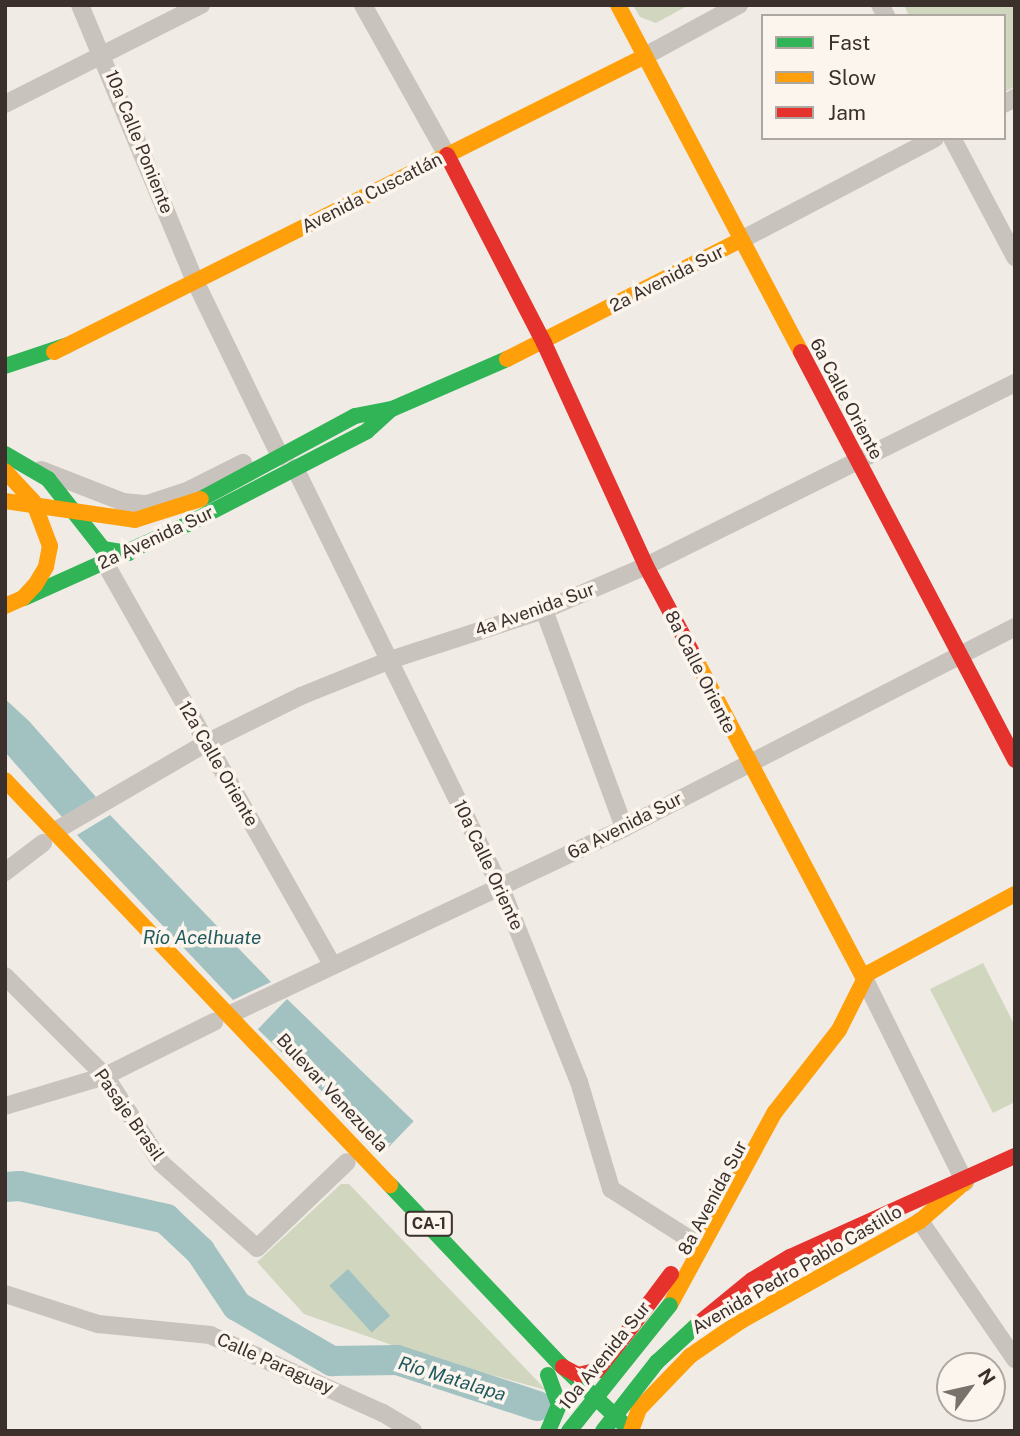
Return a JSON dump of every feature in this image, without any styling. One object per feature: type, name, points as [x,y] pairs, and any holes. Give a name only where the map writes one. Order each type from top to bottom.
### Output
[{"type":"main road","name":"6a Calle Oriente","points":[[618,5],[1015,760]]},
{"type":"main road","name":"Avenida Cuscatlán","points":[[5,381],[68,345],[645,56]]},
{"type":"main road","name":"8a Calle Oriente","points":[[447,155],[544,343],[646,566],[746,763],[864,978]]},
{"type":"main road","name":"2a Avenida Sur","points":[[5,500],[84,516],[135,520],[201,499],[278,452],[355,416],[393,409],[544,343],[741,240]]},
{"type":"main road","points":[[5,366],[68,345]]},
{"type":"main road","name":"2a Avenida Sur","points":[[5,606],[129,553],[367,431],[393,409]]},
{"type":"main road","points":[[5,454],[35,468],[54,485],[97,543],[109,551],[129,553]]},
{"type":"main road","points":[[5,471],[33,501],[50,540],[46,567],[23,598]]},
{"type":"main road","name":"Bulevar Venezuela","points":[[5,780],[229,1015],[554,1370],[604,1431]]},
{"type":"main road","name":"Bulevar Venezuela","points":[[5,803],[55,833]]},
{"type":"main road","points":[[856,995],[864,978],[881,963],[1015,894]]},
{"type":"main road","name":"8a Avenida Sur","points":[[554,1370],[591,1374],[626,1338],[691,1240],[765,1106],[856,995]]},
{"type":"main road","name":"10a Avenida Sur","points":[[569,1431],[670,1305],[775,1112],[839,1030],[856,995]]},
{"type":"main road","name":"Bulevar Venezuela","points":[[229,1015],[347,1161],[554,1370],[631,1431]]},
{"type":"main road","name":"Avenida Pedro Pablo Castillo","points":[[604,1431],[657,1362],[752,1280],[790,1257],[965,1182],[1015,1156]]},
{"type":"main road","name":"Avenida Pedro Pablo Castillo","points":[[631,1431],[639,1409],[672,1371],[741,1321],[920,1221],[956,1195],[965,1182]]},
{"type":"main road","points":[[626,1338],[620,1360],[633,1374],[654,1380],[672,1371]]},
{"type":"main road","name":"10a Avenida Sur","points":[[548,1431],[559,1405],[554,1370]]},
{"type":"street","name":"10a Calle Poniente","points":[[80,5],[195,281]]},
{"type":"street","points":[[5,104],[201,5]]},
{"type":"street","points":[[363,5],[447,155]]},
{"type":"street","name":"Avenida Cuscatlán","points":[[645,56],[739,5]]},
{"type":"street","name":"2a Avenida Sur","points":[[741,240],[931,140]]},
{"type":"street","points":[[953,140],[1015,257]]},
{"type":"street","points":[[195,281],[278,452]]},
{"type":"street","name":"4a Avenida Sur","points":[[5,872],[55,833],[206,743],[390,660],[544,610],[646,566],[1015,383]]},
{"type":"street","name":"2a Avenida Sur","points":[[35,468],[123,502],[147,504],[185,492],[278,452]]},
{"type":"street","name":"10a Calle Oriente","points":[[295,468],[501,888],[579,1082],[611,1189],[691,1240]]},
{"type":"street","name":"12a Calle Oriente","points":[[105,563],[332,965]]},
{"type":"street","points":[[544,610],[624,828]]},
{"type":"street","name":"6a Avenida Sur","points":[[5,1106],[105,1076],[332,965],[624,828],[1015,627]]},
{"type":"street","name":"Pasaje Brasil","points":[[5,976],[105,1076],[161,1163],[257,1248],[347,1161]]},
{"type":"street","name":"8a Calle Oriente","points":[[864,978],[965,1182]]},
{"type":"street","points":[[920,1221],[1015,1359]]},
{"type":"street","name":"Calle Paraguay","points":[[6,1295],[98,1324],[211,1335],[383,1413],[413,1431]]},
{"type":"green space","points":[[633,5],[689,5],[656,23],[640,17]]},
{"type":"green space","points":[[904,5],[1015,5],[1015,87],[1006,91],[1006,14],[908,14]]},
{"type":"green space","points":[[983,963],[1015,1026],[1015,1102],[993,1113],[930,989]]},
{"type":"green space","points":[[341,1184],[349,1184],[546,1390],[426,1357],[304,1314],[257,1262]]},
{"type":"water","points":[[5,699],[29,721],[96,797],[62,817],[5,752]]},
{"type":"water","name":"Río Acelhuate","points":[[110,815],[271,982],[233,1000],[77,835]]},
{"type":"water","points":[[287,999],[414,1121],[384,1151],[258,1029]]},
{"type":"water","points":[[348,1269],[390,1316],[372,1333],[329,1286]]},
{"type":"waterway","name":"Río Matalapa","points":[[5,1187],[20,1186],[166,1219],[200,1251],[237,1306],[332,1361],[397,1360],[538,1406]]},
{"type":"traffic: fast","points":[[5,366],[68,345]]},
{"type":"traffic: fast","points":[[201,499],[355,416],[392,409],[507,359]]},
{"type":"traffic: fast","points":[[24,598],[182,527],[367,431],[389,411]]},
{"type":"traffic: fast","points":[[5,454],[48,479],[103,549],[129,553]]},
{"type":"traffic: fast","points":[[390,1185],[560,1364],[631,1431]]},
{"type":"traffic: fast","points":[[569,1431],[670,1305]]},
{"type":"traffic: fast","points":[[603,1431],[657,1362],[697,1325]]},
{"type":"traffic: fast","points":[[548,1375],[559,1405],[548,1431]]},
{"type":"traffic: slow","points":[[618,5],[801,352]]},
{"type":"traffic: slow","points":[[54,352],[645,56]]},
{"type":"traffic: slow","points":[[507,359],[741,240]]},
{"type":"traffic: slow","points":[[5,471],[33,501],[50,546],[46,567],[35,585],[23,598],[5,606]]},
{"type":"traffic: slow","points":[[5,501],[135,520],[201,499]]},
{"type":"traffic: slow","points":[[696,660],[864,978]]},
{"type":"traffic: slow","points":[[5,780],[390,1185]]},
{"type":"traffic: slow","points":[[670,1305],[775,1112],[839,1030],[867,974],[1015,894]]},
{"type":"traffic: slow","points":[[631,1431],[639,1409],[690,1356],[741,1321],[920,1221],[965,1182]]},
{"type":"traffic: jam","points":[[447,155],[544,343],[646,566],[696,660]]},
{"type":"traffic: jam","points":[[801,352],[1015,760]]},
{"type":"traffic: jam","points":[[697,1325],[752,1280],[790,1257],[1015,1156]]},
{"type":"traffic: jam","points":[[563,1367],[578,1375],[599,1370],[671,1274]]}]
